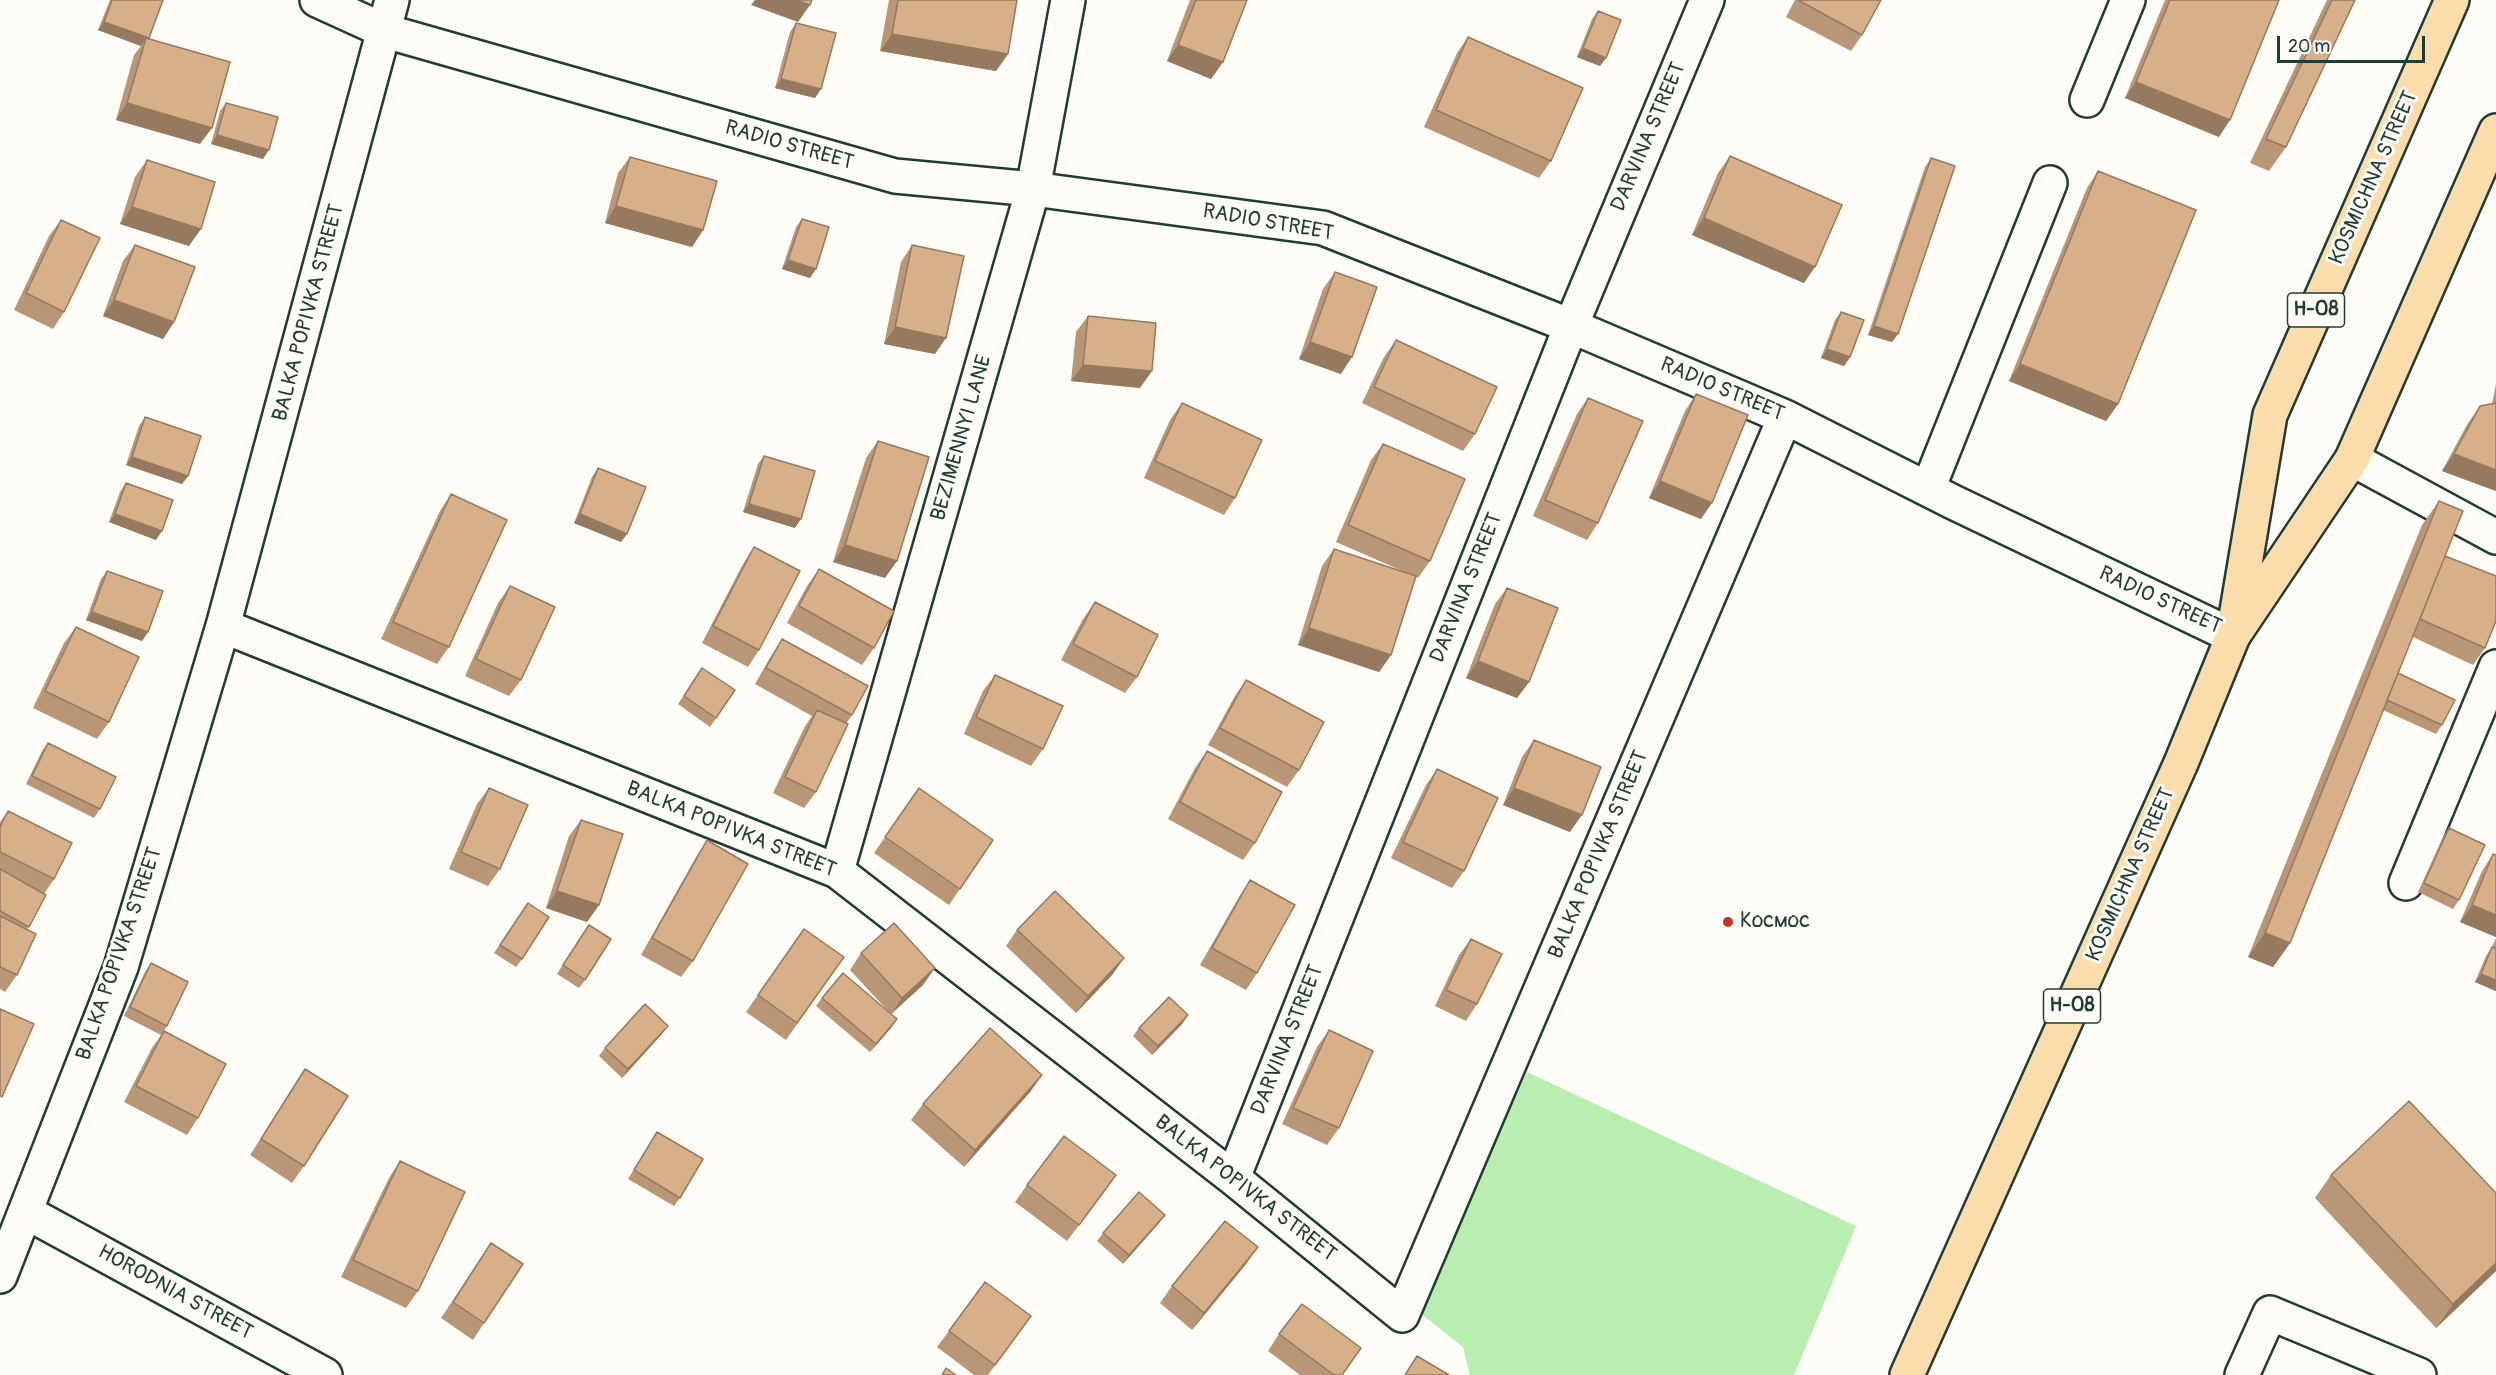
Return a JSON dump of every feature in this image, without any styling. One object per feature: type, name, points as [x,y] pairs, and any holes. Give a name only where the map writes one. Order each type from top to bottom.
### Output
[{"type":"main road","name":"KOSMICHNA STREET","points":[[2233,636],[2270,415],[2452,0]]},
{"type":"main road","name":"KOSMICHNA STREET","points":[[1906,1375],[2177,774],[2233,636],[2352,459],[2496,131]]},
{"type":"street","name":"RADIO STREET","points":[[317,0],[388,15],[895,176],[1033,189],[1323,228],[1571,326],[1785,417],[1928,489],[2233,636]]},
{"type":"street","name":"BEZIMENNYI LANE","points":[[837,871],[1033,189],[1068,0]]},
{"type":"street","name":"DARVINA STREET","points":[[1233,1178],[1571,326],[1707,0]]},
{"type":"street","points":[[2087,100],[2128,0]]},
{"type":"street","name":"BALKA POPIVKA STREET","points":[[0,1276],[121,967],[223,626],[388,15]]},
{"type":"street","points":[[1928,489],[2050,183]]},
{"type":"street","name":"BALKA POPIVKA STREET","points":[[223,626],[837,871],[1233,1178],[1402,1314],[1785,417]]},
{"type":"street","points":[[2352,459],[2496,537]]},
{"type":"street","points":[[2406,883],[2496,668]]},
{"type":"street","name":"HORODNIA STREET","points":[[26,1212],[325,1375]]},
{"type":"street","points":[[2242,1375],[2270,1313],[2419,1375]]},
{"type":"green space","points":[[1527,1072],[1856,1226],[1794,1375],[1470,1375],[1463,1347],[1419,1312]]},
{"type":"building","points":[[112,0],[163,0],[149,38],[104,22]]},
{"type":"building","points":[[796,0],[812,0],[810,5]]},
{"type":"building","points":[[898,0],[1017,0],[1008,54],[892,34]]},
{"type":"building","points":[[1196,0],[1247,0],[1223,62],[1178,45]]},
{"type":"building","points":[[1798,0],[1881,0],[1862,35]]},
{"type":"building","points":[[2170,0],[2279,0],[2230,120],[2136,82]]},
{"type":"building","points":[[2332,0],[2355,0],[2286,147],[2266,139]]},
{"type":"building","points":[[1598,11],[1621,20],[1606,58],[1583,48]]},
{"type":"building","points":[[796,23],[836,33],[821,89],[781,79]]},
{"type":"building","points":[[1468,37],[1583,88],[1551,161],[1436,110]]},
{"type":"building","points":[[146,38],[230,62],[212,128],[127,103]]},
{"type":"building","points":[[226,103],[278,117],[269,150],[217,135]]},
{"type":"building","points":[[1730,156],[1842,205],[1815,267],[1704,218]]},
{"type":"building","points":[[630,157],[717,181],[703,230],[616,206]]},
{"type":"building","points":[[1931,158],[1955,166],[1898,334],[1874,326]]},
{"type":"building","points":[[147,160],[215,182],[201,229],[132,207]]},
{"type":"building","points":[[2098,171],[2196,210],[2118,404],[2020,364]]},
{"type":"building","points":[[802,219],[829,227],[816,269],[788,260]]},
{"type":"building","points":[[61,220],[100,238],[64,312],[26,293]]},
{"type":"building","points":[[135,245],[195,267],[174,322],[114,300]]},
{"type":"building","points":[[912,245],[964,256],[946,338],[895,327]]},
{"type":"building","points":[[1335,272],[1377,287],[1352,357],[1310,342]]},
{"type":"building","points":[[1841,312],[1864,320],[1850,357],[1827,349]]},
{"type":"building","points":[[1088,316],[1156,323],[1152,371],[1083,365]]},
{"type":"building","points":[[1396,340],[1497,387],[1475,434],[1374,387]]},
{"type":"building","points":[[1696,394],[1748,415],[1712,503],[1660,481]]},
{"type":"building","points":[[1588,398],[1643,421],[1598,523],[1545,500]]},
{"type":"building","points":[[1182,403],[1262,440],[1235,498],[1155,461]]},
{"type":"building","points":[[2496,403],[2496,470],[2454,454],[2480,406]]},
{"type":"building","points":[[145,417],[201,436],[188,476],[132,457]]},
{"type":"building","points":[[878,441],[929,457],[897,561],[845,545]]},
{"type":"building","points":[[1383,444],[1465,479],[1430,561],[1348,525]]},
{"type":"building","points":[[764,456],[815,471],[801,519],[749,504]]},
{"type":"building","points":[[598,468],[646,487],[627,534],[580,514]]},
{"type":"building","points":[[126,483],[173,500],[162,531],[115,514]]},
{"type":"building","points":[[451,494],[507,520],[449,647],[393,622]]},
{"type":"building","points":[[2439,501],[2463,511],[2290,943],[2265,933]]},
{"type":"building","points":[[754,547],[800,571],[759,650],[713,626]]},
{"type":"building","points":[[1334,549],[1416,576],[1391,655],[1309,628]]},
{"type":"building","points":[[2445,556],[2496,576],[2496,621],[2485,648],[2420,619]]},
{"type":"building","points":[[819,569],[894,611],[874,648],[799,606]]},
{"type":"building","points":[[107,571],[163,591],[148,632],[92,612]]},
{"type":"building","points":[[510,586],[555,607],[521,680],[476,659]]},
{"type":"building","points":[[1507,588],[1558,608],[1529,682],[1478,661]]},
{"type":"building","points":[[1095,602],[1158,635],[1137,677],[1073,644]]},
{"type":"building","points":[[76,627],[139,657],[109,722],[45,691]]},
{"type":"building","points":[[782,639],[868,686],[852,715],[766,668]]},
{"type":"building","points":[[702,668],[735,690],[716,718],[684,696]]},
{"type":"building","points":[[2398,673],[2455,700],[2442,725],[2387,700]]},
{"type":"building","points":[[995,675],[1063,706],[1043,749],[976,717]]},
{"type":"building","points":[[1246,680],[1324,722],[1299,770],[1220,728]]},
{"type":"building","points":[[817,710],[848,724],[816,792],[785,777]]},
{"type":"building","points":[[1534,740],[1601,767],[1582,815],[1514,788]]},
{"type":"building","points":[[48,743],[116,777],[100,809],[32,776]]},
{"type":"building","points":[[1207,751],[1282,792],[1255,843],[1180,802]]},
{"type":"building","points":[[1437,769],[1498,798],[1464,871],[1403,842]]},
{"type":"building","points":[[489,788],[528,805],[500,869],[461,852]]},
{"type":"building","points":[[919,788],[993,840],[960,889],[885,837]]},
{"type":"building","points":[[8,811],[72,843],[54,879],[0,852],[0,827]]},
{"type":"building","points":[[581,820],[623,834],[599,905],[557,891]]},
{"type":"building","points":[[2449,828],[2485,845],[2459,900],[2424,883]]},
{"type":"building","points":[[707,840],[748,864],[693,961],[652,938]]},
{"type":"building","points":[[2493,854],[2496,855],[2496,915],[2472,905]]},
{"type":"building","points":[[0,869],[46,895],[29,927],[0,911]]},
{"type":"building","points":[[1250,880],[1295,905],[1257,973],[1212,948]]},
{"type":"building","points":[[1055,891],[1124,958],[1088,996],[1017,930]]},
{"type":"building","points":[[528,903],[549,917],[522,959],[500,945]]},
{"type":"building","points":[[0,916],[36,934],[17,975],[0,967]]},
{"type":"building","points":[[894,923],[935,968],[902,998],[861,953]]},
{"type":"building","points":[[589,925],[611,939],[585,980],[563,965]]},
{"type":"building","points":[[804,929],[844,957],[797,1023],[758,995]]},
{"type":"building","points":[[1471,939],[1502,954],[1477,1004],[1446,990]]},
{"type":"building","points":[[2492,947],[2496,949],[2496,980],[2481,974]]},
{"type":"building","points":[[151,963],[188,982],[167,1026],[130,1007]]},
{"type":"building","points":[[843,973],[897,1019],[876,1044],[822,998]]},
{"type":"building","points":[[1169,997],[1188,1015],[1158,1046],[1139,1028]]},
{"type":"building","points":[[645,1004],[668,1026],[628,1069],[605,1048]]},
{"type":"building","points":[[0,1009],[34,1024],[2,1097],[0,1096]]},
{"type":"building","points":[[990,1028],[1042,1075],[975,1150],[923,1104]]},
{"type":"building","points":[[1329,1030],[1373,1051],[1339,1128],[1293,1108]]},
{"type":"building","points":[[164,1031],[226,1064],[198,1118],[136,1086]]},
{"type":"building","points":[[305,1069],[348,1096],[304,1166],[261,1139]]},
{"type":"building","points":[[2409,1101],[2496,1193],[2496,1263],[2453,1304],[2331,1175]]},
{"type":"building","points":[[657,1132],[703,1159],[680,1198],[634,1170]]},
{"type":"building","points":[[1064,1136],[1116,1175],[1079,1225],[1027,1185]]},
{"type":"building","points":[[400,1161],[465,1192],[418,1291],[353,1260]]},
{"type":"building","points":[[1139,1192],[1165,1215],[1129,1255],[1103,1233]]},
{"type":"building","points":[[1225,1221],[1258,1247],[1204,1313],[1172,1286]]},
{"type":"building","points":[[491,1243],[523,1264],[484,1323],[453,1302]]},
{"type":"building","points":[[985,1282],[1031,1316],[995,1365],[949,1331]]},
{"type":"building","points":[[1302,1304],[1361,1348],[1342,1375],[1334,1375],[1279,1334]]},
{"type":"building","points":[[1417,1356],[1449,1375],[1405,1375]]},
{"type":"building","points":[[946,1368],[956,1375],[942,1375]]},
{"type":"place","name":"Космос","points":[[1728,922]]}]
